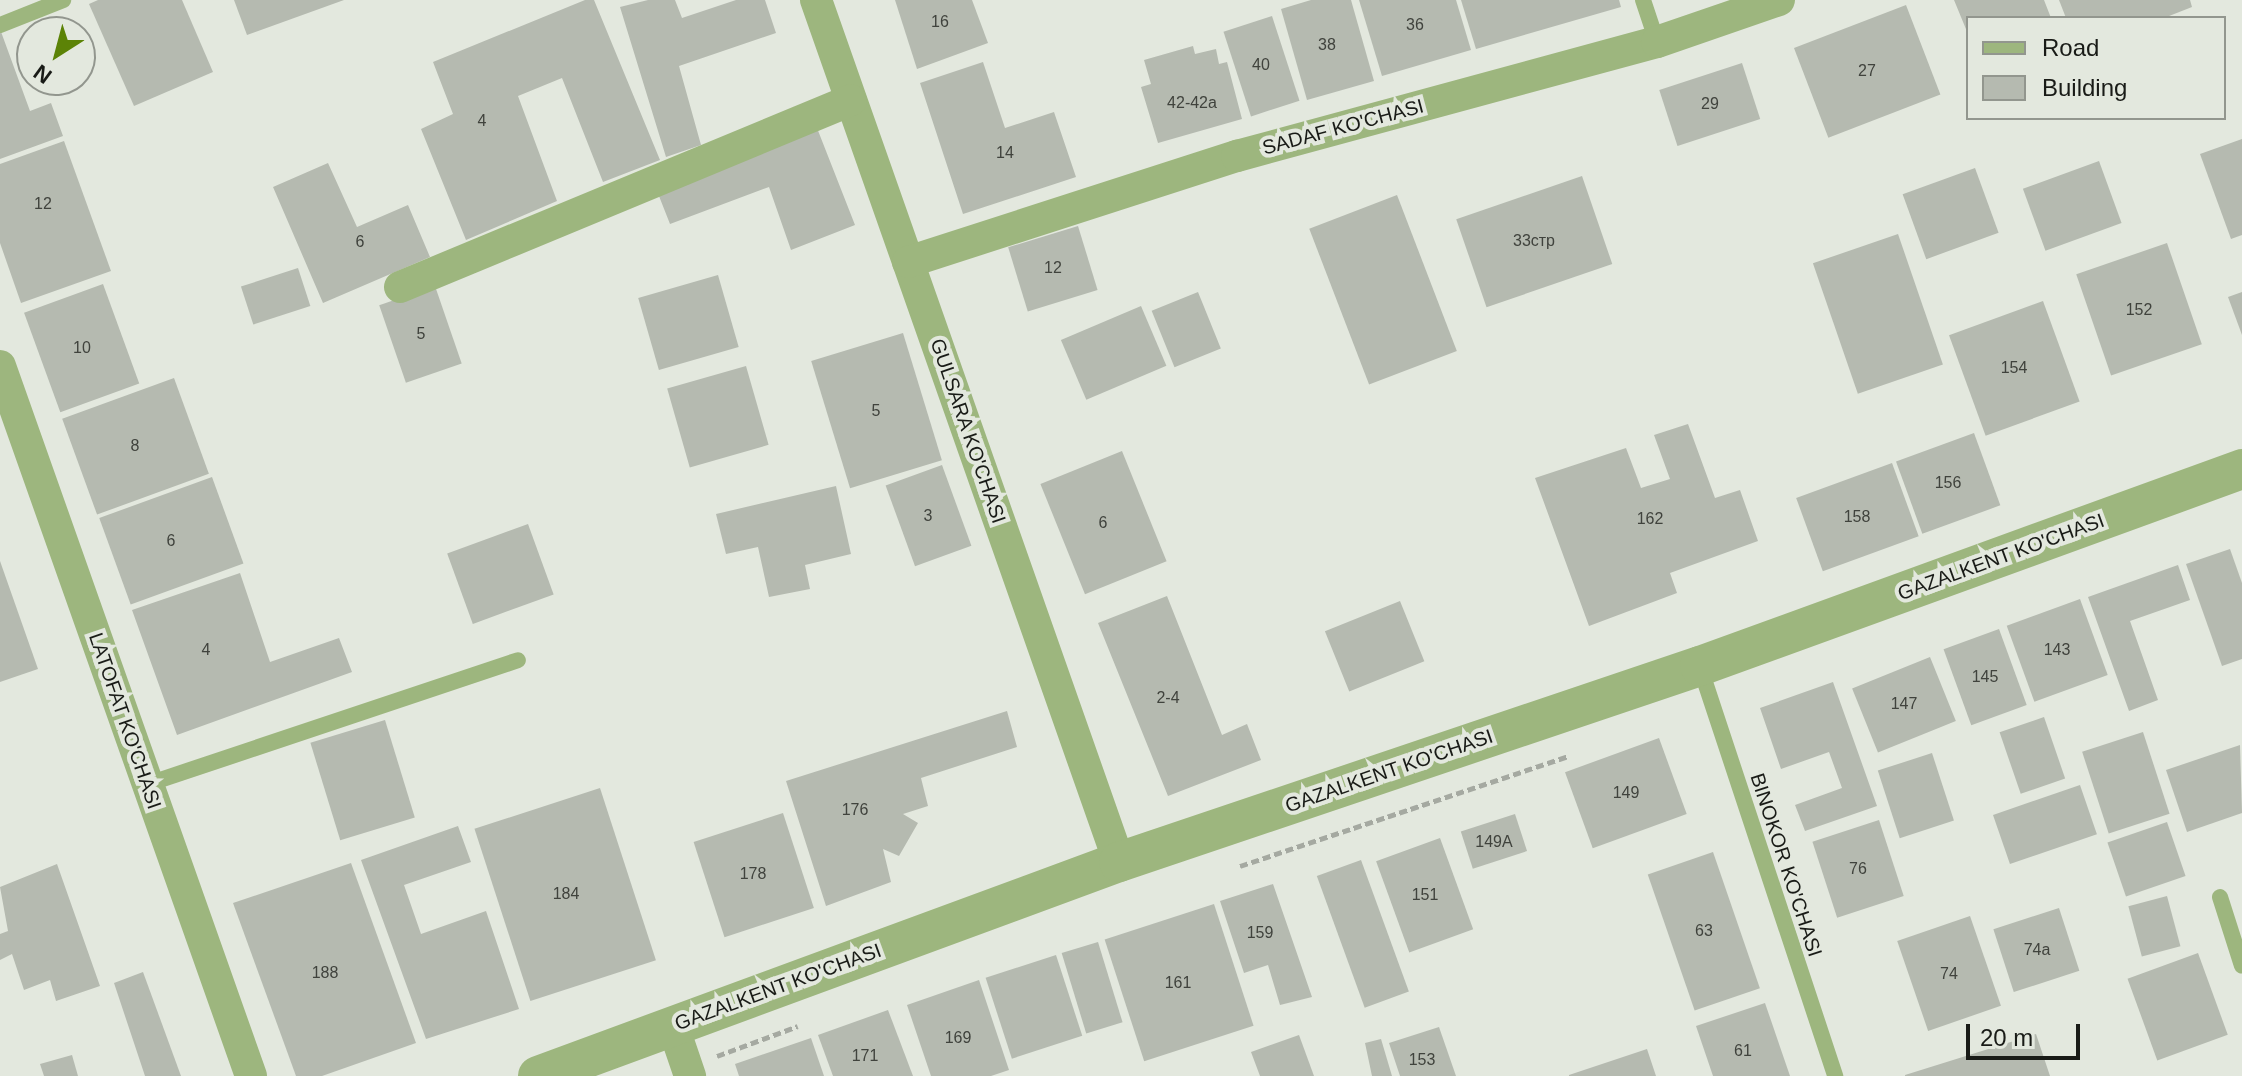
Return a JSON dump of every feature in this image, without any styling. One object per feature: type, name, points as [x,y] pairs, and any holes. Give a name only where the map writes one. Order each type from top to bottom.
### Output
[{"type":"street","name":"GULSARA KO'CHASI","points":[[816,0],[1119,862]]},
{"type":"street","name":"SADAF KO'CHASI","points":[[908,262],[1237,156],[1657,42],[1779,0]]},
{"type":"street","points":[[400,287],[851,100]]},
{"type":"street","name":"LATOFAT KO'CHASI","points":[[0,366],[251,1076]]},
{"type":"street","name":"GAZALKENT KO'CHASI","points":[[538,1076],[1119,862],[1700,666],[2242,469]]},
{"type":"street","points":[[673,1026],[690,1076]]},
{"type":"lane","points":[[0,25],[63,0]]},
{"type":"lane","points":[[1643,0],[1657,42]]},
{"type":"lane","points":[[148,784],[518,660]]},
{"type":"lane","name":"BINOKOR KO'CHASI","points":[[1700,666],[1835,1076]]},
{"type":"lane","points":[[2220,897],[2242,966]]},
{"type":"building","points":[[98,0],[182,0],[213,72],[134,106],[89,4]]},
{"type":"building","points":[[234,0],[344,0],[247,35]]},
{"type":"building","points":[[585,0],[594,0],[660,160],[603,182],[562,78],[518,96],[557,201],[466,240],[421,129],[453,114],[433,62]]},
{"type":"building","points":[[648,0],[675,0],[682,18],[736,0],[765,0],[776,33],[679,66],[701,145],[666,157],[620,7]]},
{"type":"building","points":[[895,0],[972,0],[988,43],[917,69]]},
{"type":"building","points":[[1311,0],[1351,0],[1374,81],[1307,100],[1281,9]]},
{"type":"building","points":[[1359,0],[1456,0],[1471,50],[1382,76]]},
{"type":"building","points":[[1461,0],[1619,0],[1621,7],[1476,49]]},
{"type":"building","points":[[1954,0],[2044,0],[2050,16],[1966,16],[1966,29]]},
{"type":"building","points":[[2059,0],[2190,0],[2192,7],[2169,16],[2065,16]]},
{"type":"building","points":[[1906,5],[1940,95],[1828,138],[1794,48]]},
{"type":"building","points":[[1272,16],[1300,101],[1251,116],[1223,32]]},
{"type":"building","points":[[0,29],[16,73],[16,96],[25,96],[30,111],[51,103],[63,136],[0,159]]},
{"type":"building","points":[[1193,46],[1195,54],[1216,49],[1219,64],[1227,62],[1242,119],[1158,143],[1141,87],[1151,84],[1144,60]]},
{"type":"building","points":[[983,62],[1005,128],[1054,112],[1076,177],[963,214],[920,83]]},
{"type":"building","points":[[1742,63],[1760,119],[1677,146],[1659,90]]},
{"type":"building","points":[[817,128],[855,225],[791,250],[769,187],[670,224],[657,191]]},
{"type":"building","points":[[2242,139],[2242,235],[2231,239],[2200,154]]},
{"type":"building","points":[[64,141],[111,271],[21,303],[0,243],[0,164]]},
{"type":"building","points":[[2099,161],[2122,223],[2045,251],[2023,189]]},
{"type":"building","points":[[328,163],[357,227],[408,205],[430,257],[323,303],[273,187]]},
{"type":"building","points":[[1975,168],[1999,233],[1926,259],[1903,194]]},
{"type":"building","points":[[1582,176],[1612,264],[1487,307],[1456,219]]},
{"type":"building","points":[[1397,195],[1457,351],[1369,385],[1309,229]]},
{"type":"building","points":[[1078,226],[1098,290],[1028,311],[1008,247]]},
{"type":"building","points":[[1898,234],[1943,364],[1858,394],[1813,263]]},
{"type":"building","points":[[2167,243],[2202,344],[2111,375],[2076,274]]},
{"type":"building","points":[[298,268],[310,306],[253,325],[241,287]]},
{"type":"building","points":[[718,275],[739,347],[659,370],[638,298]]},
{"type":"building","points":[[103,284],[139,384],[60,412],[24,313]]},
{"type":"building","points":[[435,286],[462,364],[406,383],[379,305]]},
{"type":"building","points":[[1198,292],[1221,349],[1174,367],[1152,311]]},
{"type":"building","points":[[2242,292],[2242,335],[2228,297]]},
{"type":"building","points":[[2043,301],[2080,402],[1986,436],[1949,335]]},
{"type":"building","points":[[1141,306],[1166,366],[1086,400],[1061,340]]},
{"type":"building","points":[[903,333],[942,460],[850,488],[811,361]]},
{"type":"building","points":[[746,366],[769,445],[690,467],[667,389]]},
{"type":"building","points":[[174,378],[209,474],[97,515],[62,419]]},
{"type":"building","points":[[1688,424],[1715,498],[1740,490],[1758,541],[1670,573],[1677,593],[1589,626],[1535,478],[1626,448],[1641,488],[1670,479],[1654,435]]},
{"type":"building","points":[[1974,433],[2000,505],[1922,534],[1896,461]]},
{"type":"building","points":[[1122,451],[1167,561],[1085,594],[1040,484]]},
{"type":"building","points":[[1892,463],[1919,536],[1823,571],[1796,498]]},
{"type":"building","points":[[942,465],[971,546],[915,566],[886,486]]},
{"type":"building","points":[[212,477],[243,563],[131,604],[99,518]]},
{"type":"building","points":[[836,486],[851,554],[805,565],[810,589],[769,597],[758,547],[726,554],[716,514]]},
{"type":"building","points":[[528,524],[554,594],[473,624],[447,553]]},
{"type":"building","points":[[2230,549],[2242,583],[2242,659],[2222,666],[2186,564]]},
{"type":"building","points":[[0,561],[38,669],[0,682]]},
{"type":"building","points":[[2178,565],[2190,600],[2130,621],[2158,700],[2129,711],[2088,597]]},
{"type":"building","points":[[240,573],[270,662],[339,638],[352,672],[177,735],[132,610]]},
{"type":"building","points":[[1167,596],[1222,735],[1247,724],[1261,760],[1168,796],[1098,623]]},
{"type":"building","points":[[2080,599],[2108,675],[2034,702],[2007,626]]},
{"type":"building","points":[[1400,601],[1424,661],[1349,692],[1325,631]]},
{"type":"building","points":[[1999,629],[2027,705],[1971,725],[1944,649]]},
{"type":"building","points":[[1930,657],[1956,721],[1878,752],[1852,688]]},
{"type":"building","points":[[1833,682],[1877,806],[1805,831],[1795,805],[1842,788],[1829,752],[1781,769],[1760,708]]},
{"type":"building","points":[[1007,711],[1017,747],[921,778],[928,806],[903,814],[918,823],[899,856],[883,849],[891,882],[826,906],[786,781]]},
{"type":"building","points":[[2044,717],[2065,778],[2021,794],[2000,732]]},
{"type":"building","points":[[385,720],[415,818],[340,840],[310,743]]},
{"type":"building","points":[[2143,732],[2170,814],[2109,834],[2082,752]]},
{"type":"building","points":[[1659,738],[1687,814],[1593,848],[1565,772]]},
{"type":"building","points":[[2240,745],[2242,813],[2187,832],[2166,770]]},
{"type":"building","points":[[1932,753],[1954,821],[1900,838],[1878,771]]},
{"type":"building","points":[[2080,785],[2097,834],[2010,864],[1993,815]]},
{"type":"building","points":[[600,788],[656,960],[530,1001],[474,829]]},
{"type":"building","points":[[783,813],[814,908],[725,937],[694,842]]},
{"type":"building","points":[[1515,814],[1527,851],[1473,869],[1461,832]]},
{"type":"building","points":[[1879,820],[1904,896],[1837,918],[1812,842]]},
{"type":"building","points":[[2167,822],[2186,876],[2126,896],[2107,843]]},
{"type":"building","points":[[458,826],[471,862],[404,885],[421,934],[486,911],[519,1009],[426,1039],[361,860]]},
{"type":"building","points":[[1440,838],[1473,929],[1409,952],[1376,861]]},
{"type":"building","points":[[1713,852],[1760,988],[1695,1011],[1648,874]]},
{"type":"building","points":[[1361,860],[1409,992],[1365,1008],[1317,876]]},
{"type":"building","points":[[351,863],[416,1043],[322,1076],[296,1076],[233,903]]},
{"type":"building","points":[[57,864],[100,986],[56,1001],[50,980],[24,990],[12,954],[0,960],[0,934],[8,931],[0,887]]},
{"type":"building","points":[[1273,884],[1312,997],[1280,1005],[1268,965],[1244,973],[1220,901]]},
{"type":"building","points":[[2167,896],[2180,946],[2142,957],[2128,906]]},
{"type":"building","points":[[1214,904],[1254,1026],[1144,1061],[1105,940]]},
{"type":"building","points":[[2059,908],[2079,971],[2014,992],[1993,929]]},
{"type":"building","points":[[1970,916],[2001,1006],[1928,1031],[1897,941]]},
{"type":"building","points":[[1098,942],[1123,1022],[1086,1033],[1062,953]]},
{"type":"building","points":[[2198,953],[2228,1035],[2157,1060],[2128,979]]},
{"type":"building","points":[[1056,955],[1082,1036],[1012,1059],[986,978]]},
{"type":"building","points":[[143,972],[181,1076],[145,1076],[114,983]]},
{"type":"building","points":[[979,980],[1009,1070],[991,1076],[931,1076],[907,1005]]},
{"type":"building","points":[[1765,1003],[1790,1076],[1713,1076],[1696,1026]]},
{"type":"building","points":[[888,1010],[913,1076],[833,1076],[818,1035]]},
{"type":"building","points":[[1439,1027],[1456,1076],[1400,1076],[1389,1043]]},
{"type":"building","points":[[2036,1034],[2050,1076],[1905,1076],[1905,1075]]},
{"type":"building","points":[[1299,1035],[1314,1076],[1260,1076],[1251,1052]]},
{"type":"building","points":[[811,1038],[824,1076],[739,1076],[735,1064]]},
{"type":"building","points":[[1381,1039],[1392,1076],[1372,1076],[1365,1043]]},
{"type":"building","points":[[1647,1049],[1656,1076],[1569,1076],[1569,1075]]},
{"type":"building","points":[[72,1055],[78,1076],[44,1076],[40,1064]]}]
